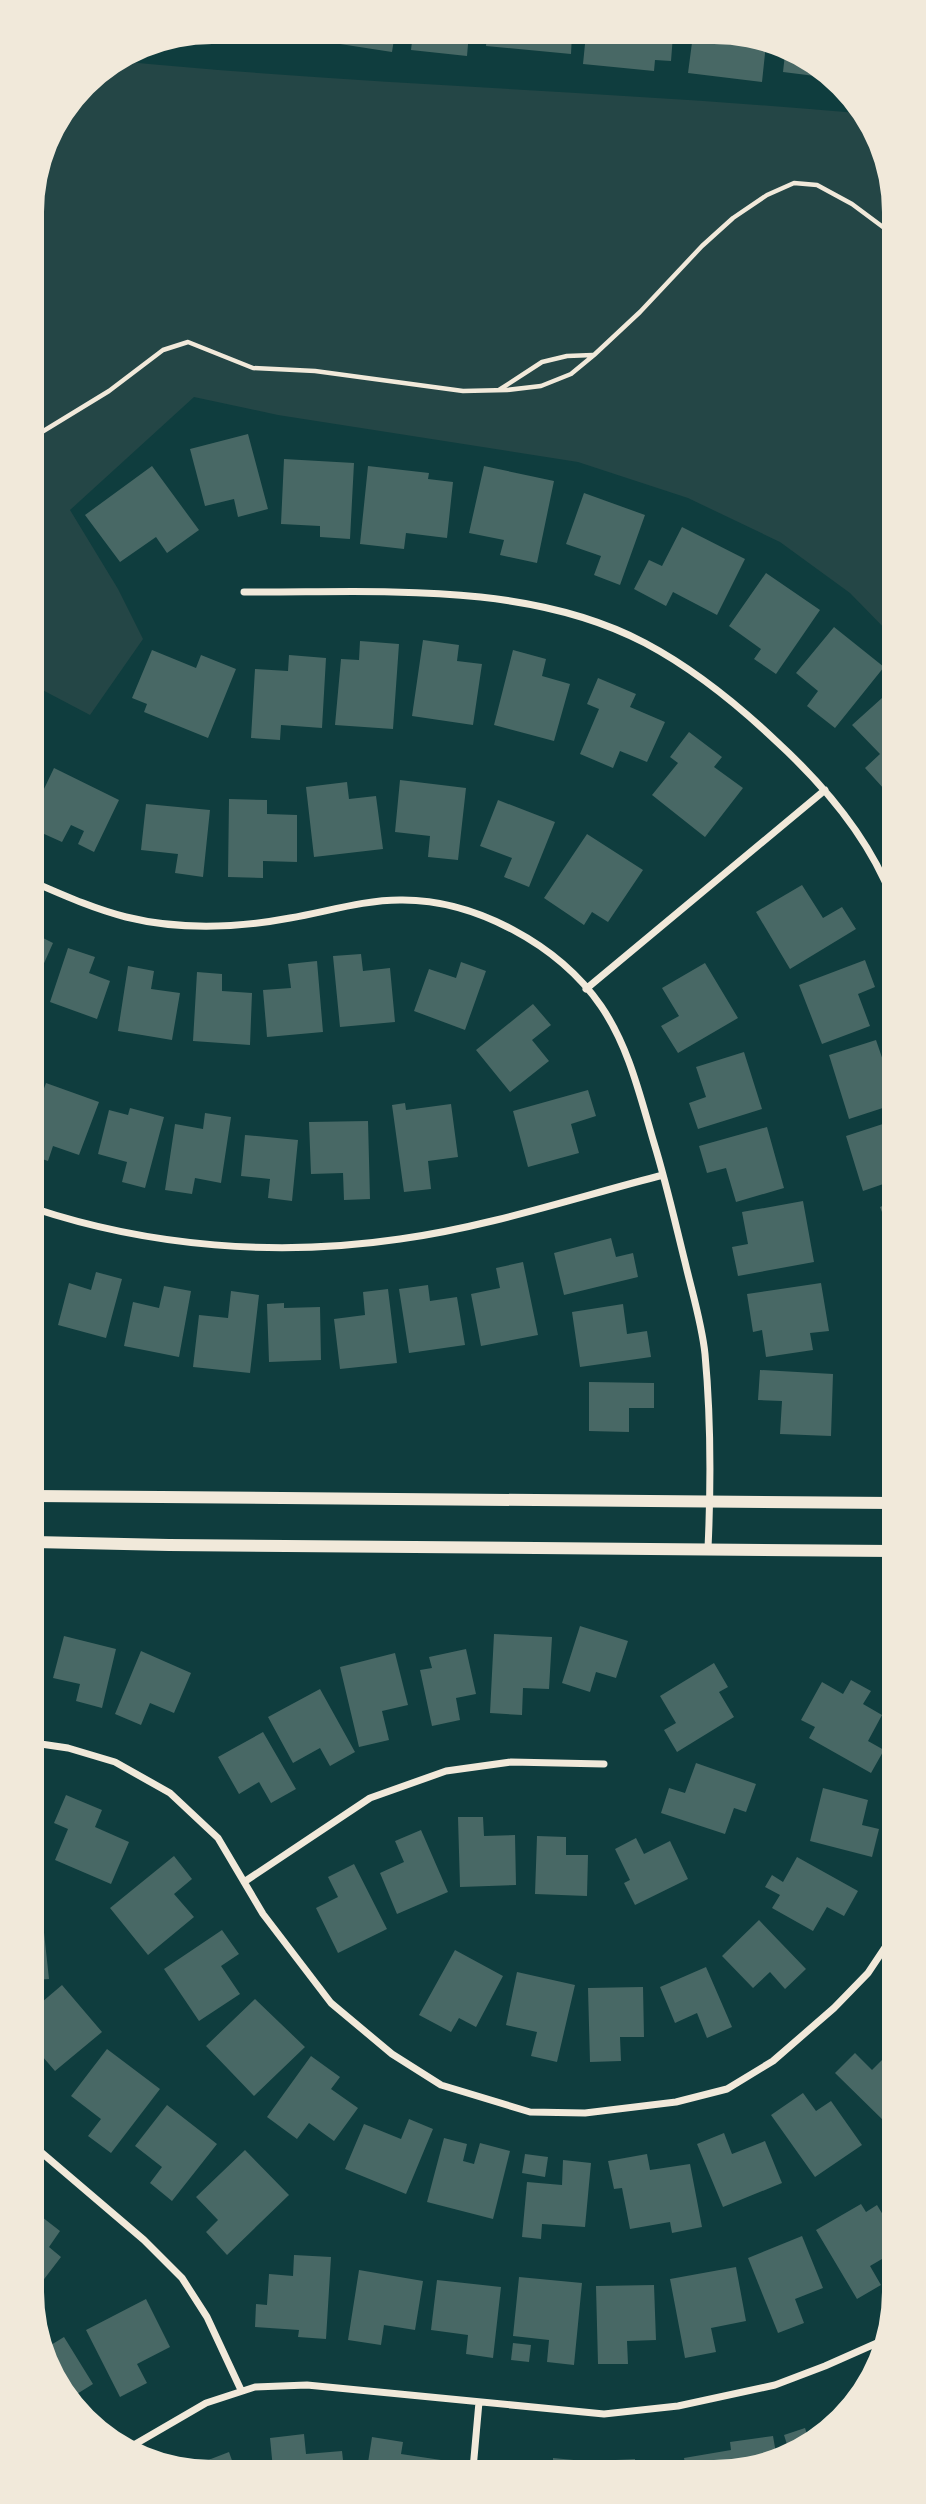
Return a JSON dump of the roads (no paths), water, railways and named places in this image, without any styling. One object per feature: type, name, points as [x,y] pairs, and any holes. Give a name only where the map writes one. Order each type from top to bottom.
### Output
[{"type":"street","points":[[244,592],[455,594],[504,599],[588,620],[644,642],[695,672],[740,707],[825,790],[862,837],[882,878]]},
{"type":"street","points":[[586,989],[825,790]]},
{"type":"street","points":[[44,887],[126,917],[177,925],[206,926],[287,919],[357,904],[400,900],[440,903],[478,913],[508,927],[548,952],[586,989],[613,1026],[633,1072],[695,1301],[705,1352],[710,1502],[708,1548]]},
{"type":"street","points":[[44,1212],[123,1232],[182,1242],[262,1247],[333,1246],[401,1239],[467,1226],[663,1175]]},
{"type":"street","points":[[44,1496],[882,1503]]},
{"type":"street","points":[[44,1542],[882,1551]]},
{"type":"street","points":[[44,1744],[68,1748],[115,1762],[170,1793],[218,1838],[263,1913],[331,2003],[392,2054],[442,2085],[530,2112],[585,2113],[676,2102],[727,2089],[773,2061],[834,2008],[868,1973],[882,1952]]},
{"type":"street","points":[[244,1882],[370,1798],[446,1771],[511,1762],[604,1765]]},
{"type":"street","points":[[44,2155],[144,2240],[183,2278],[207,2317],[240,2390]]},
{"type":"street","points":[[138,2443],[206,2403],[240,2390],[307,2385],[604,2414],[678,2406],[775,2385],[825,2367],[874,2345]]},
{"type":"street","points":[[474,2460],[479,2402]]}]
